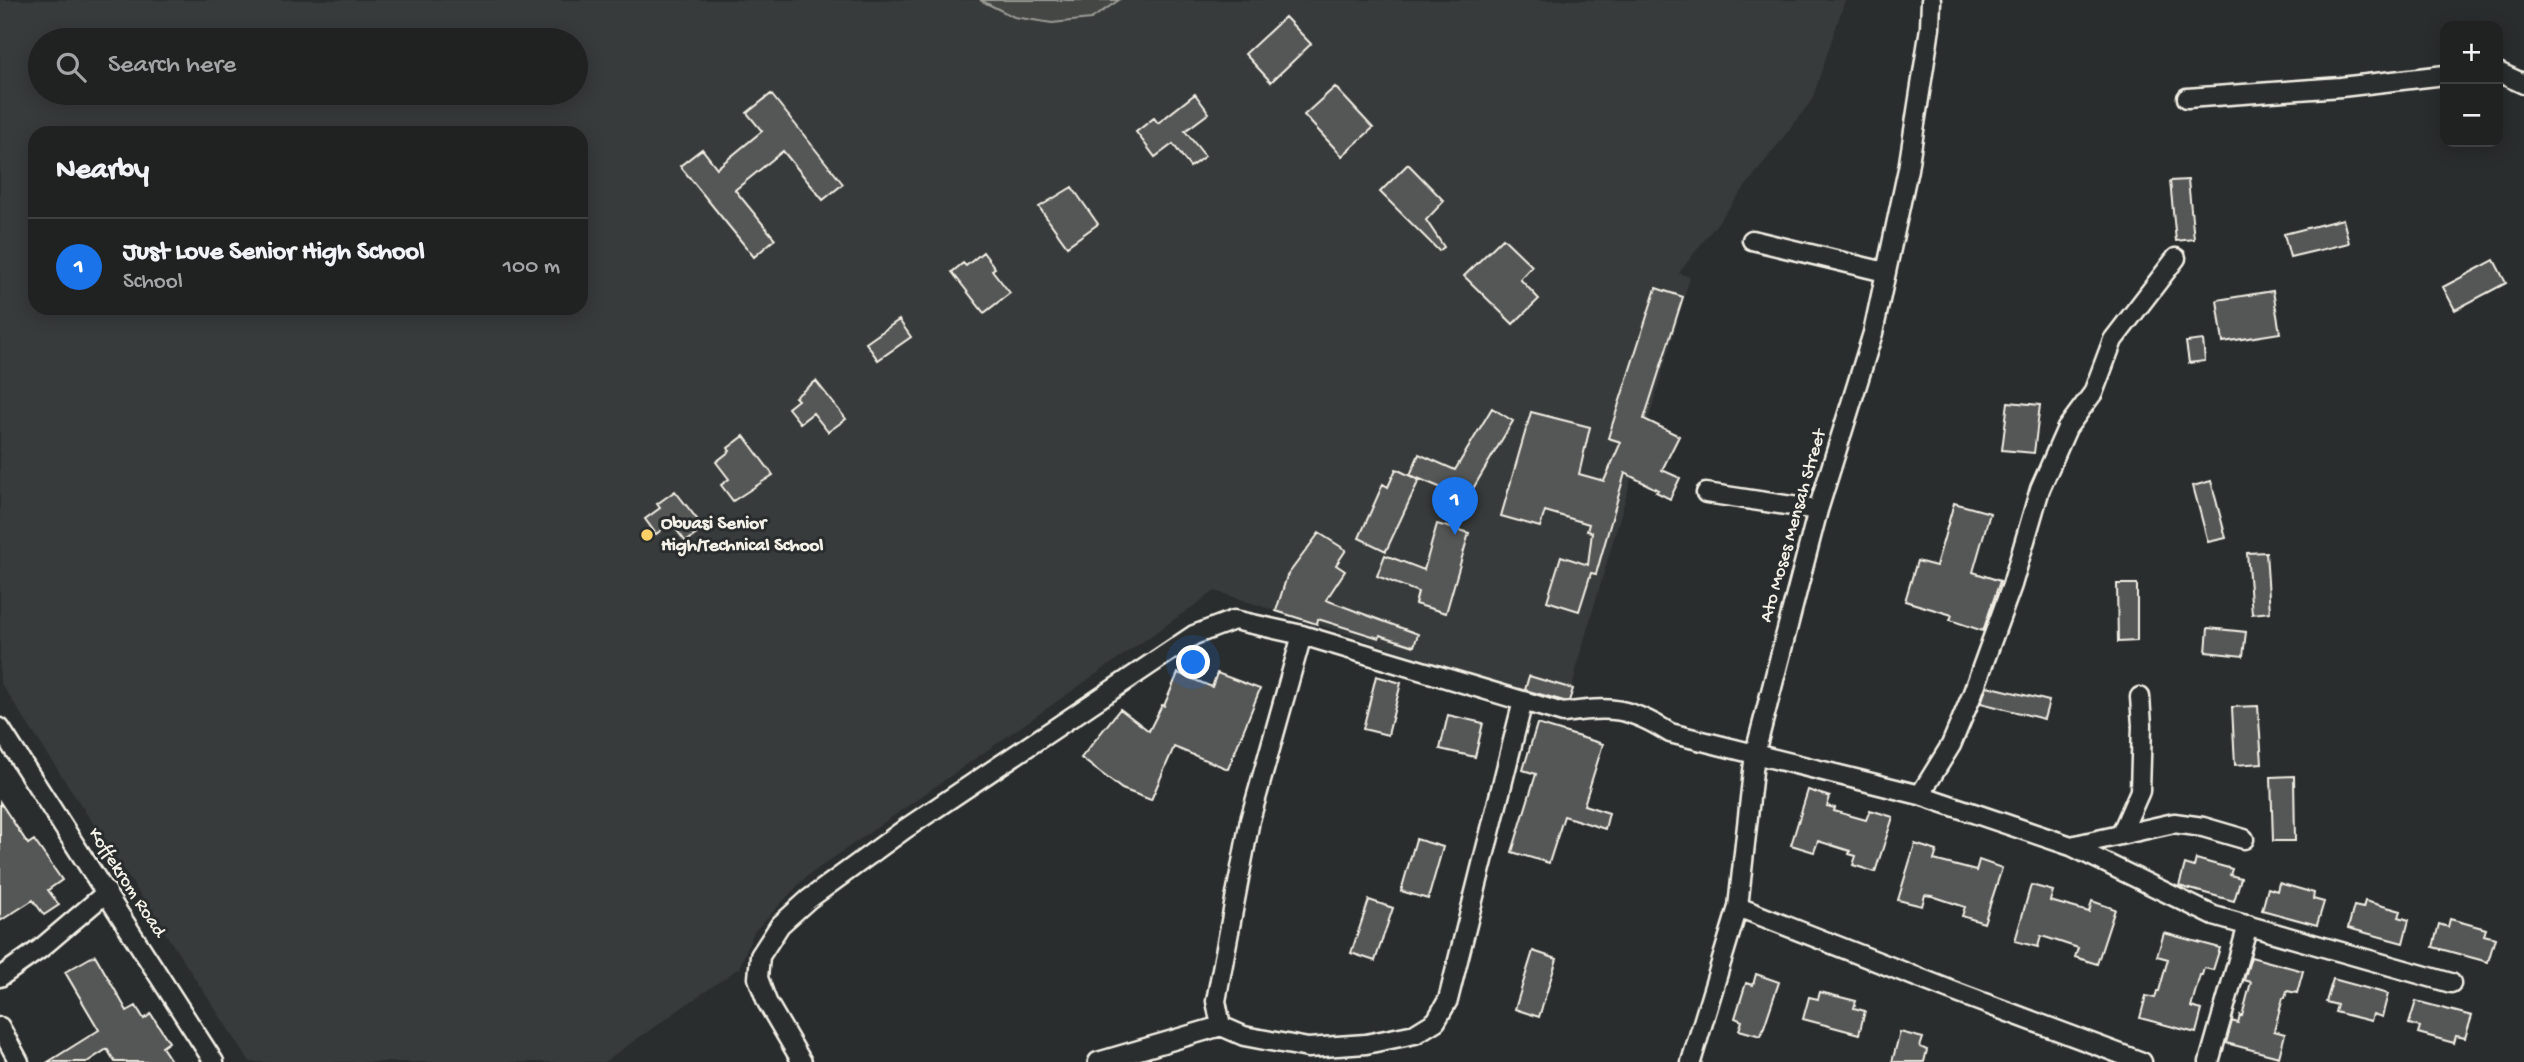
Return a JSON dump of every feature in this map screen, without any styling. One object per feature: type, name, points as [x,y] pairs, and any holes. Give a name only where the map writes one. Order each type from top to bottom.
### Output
[{"type":"street","name":"Ato Moses Mensah Street","points":[[1691,1062],[1738,907],[1755,753],[1818,510],[1873,333],[1908,169],[1930,28],[1931,0]]},
{"type":"street","points":[[2503,74],[2524,84]]},
{"type":"street","points":[[2187,98],[2341,87],[2440,76]]},
{"type":"street","points":[[1752,240],[1885,272]]},
{"type":"street","points":[[1920,795],[1951,745],[1972,695],[2012,585],[2040,488],[2067,428],[2093,393],[2113,341],[2176,258]]},
{"type":"street","points":[[1706,493],[1818,510]]},
{"type":"street","points":[[802,1062],[767,1002],[758,978],[760,956],[780,925],[809,899],[905,829],[1195,635],[1234,620],[1302,635],[1563,713],[1596,709],[1624,711],[1644,717],[1670,733],[1920,795],[2071,846],[2214,916],[2451,983]]},
{"type":"street","points":[[1220,1027],[1216,1001],[1250,820],[1302,635]]},
{"type":"street","points":[[2121,834],[2140,791],[2140,697]]},
{"type":"street","points":[[1098,1062],[1220,1027],[1309,1055],[1415,1034],[1436,1021],[1448,1000],[1523,701]]},
{"type":"street","name":"Koffekrom Road","points":[[3,738],[107,892],[214,1062]]},
{"type":"street","points":[[2071,846],[2174,823],[2203,827],[2244,839]]},
{"type":"street","points":[[0,977],[40,949],[107,892]]},
{"type":"street","points":[[1738,907],[2142,1062]]},
{"type":"street","points":[[2209,1062],[2248,925]]},
{"type":"street","points":[[0,1027],[19,1062]]},
{"type":"shaded area","name":"Obuasi Senior High/Technical School","points":[[0,0],[1845,0],[1812,100],[1679,273],[1690,277],[1579,658],[1568,706],[1215,591],[806,877],[754,932],[739,968],[604,1062],[250,1062],[0,682]]},
{"type":"shaded area","points":[[980,0],[1119,0],[1091,19],[1052,23],[1014,17]]},
{"type":"building","points":[[1285,17],[1311,44],[1271,82],[1245,54]]},
{"type":"building","points":[[1335,87],[1373,128],[1342,156],[1304,115]]},
{"type":"building","points":[[771,94],[843,184],[823,200],[783,151],[735,190],[775,239],[754,257],[680,166],[702,149],[717,168],[762,131],[747,113]]},
{"type":"building","points":[[1195,94],[1209,113],[1185,131],[1205,156],[1190,167],[1173,144],[1155,157],[1136,132],[1154,118],[1158,123]]},
{"type":"building","points":[[1408,164],[1444,201],[1426,220],[1444,247],[1439,251],[1380,192]]},
{"type":"building","points":[[2188,180],[2194,239],[2176,241],[2170,181]]},
{"type":"building","points":[[1072,187],[1098,224],[1067,246],[1039,207]]},
{"type":"building","points":[[2343,219],[2349,243],[2290,257],[2284,234]]},
{"type":"building","points":[[1503,238],[1532,266],[1520,279],[1539,299],[1513,324],[1464,276]]},
{"type":"building","points":[[983,252],[995,268],[992,270],[1010,293],[984,313],[952,272],[963,263],[966,266]]},
{"type":"building","points":[[2494,260],[2506,283],[2455,310],[2443,287]]},
{"type":"building","points":[[1656,288],[1683,297],[1644,419],[1679,436],[1662,470],[1680,478],[1670,499],[1625,473],[1596,574],[1591,573],[1579,611],[1547,601],[1561,556],[1588,565],[1592,532],[1587,531],[1589,524],[1545,511],[1540,527],[1501,516],[1531,412],[1590,427],[1579,474],[1604,481],[1621,442],[1608,438]]},
{"type":"building","points":[[2273,291],[2280,333],[2223,342],[2217,300]]},
{"type":"building","points":[[899,320],[911,337],[878,360],[866,343]]},
{"type":"building","points":[[2203,340],[2205,361],[2189,363],[2186,342]]},
{"type":"building","points":[[816,381],[846,419],[828,432],[813,413],[800,423],[788,408],[798,400],[795,397]]},
{"type":"building","points":[[2008,402],[2040,405],[2034,453],[2002,450]]},
{"type":"building","points":[[1492,408],[1513,421],[1452,524],[1456,494],[1410,475],[1419,454],[1455,470]]},
{"type":"building","points":[[744,436],[773,475],[733,501],[721,485],[729,479],[716,462]]},
{"type":"building","points":[[1396,469],[1419,480],[1386,551],[1359,538],[1383,484],[1388,487]]},
{"type":"building","points":[[2211,481],[2226,538],[2208,542],[2193,486]]},
{"type":"building","points":[[675,491],[704,528],[686,542],[671,523],[656,534],[645,519],[660,508],[657,504]]},
{"type":"building","points":[[1954,503],[1990,513],[1973,572],[2000,581],[1983,631],[1950,620],[1952,615],[1905,601],[1917,561],[1936,566]]},
{"type":"building","points":[[1437,524],[1469,533],[1446,613],[1415,604],[1418,592],[1377,576],[1385,555],[1424,570]]},
{"type":"building","points":[[1319,533],[1346,550],[1336,565],[1345,571],[1326,600],[1418,634],[1414,646],[1318,619],[1317,624],[1276,611],[1287,576]]},
{"type":"building","points":[[2266,552],[2270,612],[2252,614],[2247,553]]},
{"type":"building","points":[[2117,584],[2137,584],[2137,641],[2118,642]]},
{"type":"building","points":[[2208,628],[2246,632],[2243,656],[2206,652]]},
{"type":"building","points":[[1178,673],[1212,687],[1217,673],[1260,689],[1228,769],[1174,747],[1151,800],[1122,789],[1081,758],[1120,709],[1149,731],[1162,705],[1164,706]]},
{"type":"building","points":[[1376,676],[1401,683],[1388,735],[1363,729]]},
{"type":"building","points":[[1529,676],[1573,689],[1569,701],[1525,690]]},
{"type":"building","points":[[1987,686],[2049,701],[2044,719],[1981,703]]},
{"type":"building","points":[[2258,706],[2262,763],[2235,765],[2232,707]]},
{"type":"building","points":[[1448,715],[1483,723],[1475,757],[1440,749]]},
{"type":"building","points":[[1537,724],[1603,744],[1584,805],[1609,813],[1605,829],[1564,816],[1549,863],[1512,852],[1536,774],[1523,770]]},
{"type":"building","points":[[2294,776],[2295,841],[2273,841],[2271,777]]},
{"type":"building","points":[[1808,790],[1830,797],[1827,806],[1835,808],[1834,811],[1866,820],[1870,810],[1893,817],[1875,872],[1853,865],[1856,856],[1849,854],[1850,851],[1818,841],[1814,852],[1791,845]]},
{"type":"building","points":[[0,802],[28,844],[34,840],[62,880],[48,890],[59,905],[44,915],[33,900],[0,921]]},
{"type":"building","points":[[1416,839],[1443,847],[1428,899],[1401,891]]},
{"type":"building","points":[[1915,844],[1937,851],[1934,860],[1976,871],[1979,860],[2002,868],[1984,923],[1962,916],[1965,907],[1932,896],[1925,895],[1922,906],[1898,900]]},
{"type":"building","points":[[2196,859],[2232,869],[2230,875],[2241,878],[2234,901],[2179,886],[2185,864],[2194,867]]},
{"type":"building","points":[[2279,883],[2314,893],[2313,899],[2324,902],[2317,925],[2262,910],[2268,888],[2277,891]]},
{"type":"building","points":[[2031,885],[2053,891],[2050,901],[2089,912],[2092,901],[2115,909],[2097,964],[2075,957],[2078,948],[2041,936],[2038,947],[2015,941]]},
{"type":"building","points":[[1369,900],[1393,908],[1375,961],[1351,953]]},
{"type":"building","points":[[2365,901],[2401,911],[2399,917],[2409,920],[2403,943],[2348,928],[2354,906],[2363,908]]},
{"type":"building","points":[[2450,919],[2486,929],[2484,935],[2495,938],[2488,962],[2433,947],[2439,924],[2448,927]]},
{"type":"building","points":[[2164,933],[2220,948],[2213,970],[2204,968],[2200,975],[2191,1007],[2202,1010],[2196,1033],[2140,1018],[2146,996],[2155,998],[2159,991],[2168,959],[2157,956]]},
{"type":"building","points":[[1533,951],[1557,959],[1539,1017],[1515,1009]]},
{"type":"building","points":[[95,955],[127,1011],[136,1006],[144,1019],[151,1014],[169,1042],[162,1047],[172,1062],[115,1062],[107,1049],[87,1062],[48,1062],[99,1030],[65,972]]},
{"type":"building","points":[[2251,957],[2303,971],[2297,993],[2287,991],[2283,998],[2274,1031],[2285,1034],[2279,1057],[2226,1043],[2232,1021],[2238,1023],[2240,1015],[2242,1016],[2251,982],[2244,980]]},
{"type":"building","points":[[1756,974],[1779,982],[1761,1036],[1739,1030],[1742,1021],[1735,1018],[1746,983],[1753,985]]},
{"type":"building","points":[[2333,979],[2388,994],[2382,1017],[2373,1014],[2371,1021],[2335,1012],[2337,1005],[2326,1002]]},
{"type":"building","points":[[1820,992],[1856,1001],[1854,1008],[1865,1011],[1859,1034],[1803,1019],[1809,997],[1818,999]]},
{"type":"building","points":[[2416,1001],[2472,1016],[2465,1038],[2456,1036],[2454,1043],[2418,1033],[2420,1027],[2409,1024]]},
{"type":"building","points":[[1900,1032],[1923,1038],[1920,1047],[1927,1050],[1924,1062],[1892,1062]]},
{"type":"place","name":"Obuasi Senior High/Technical School","points":[[647,535]]},
{"type":"place","name":"Just Love Senior High School","points":[[1455,535]]}]
